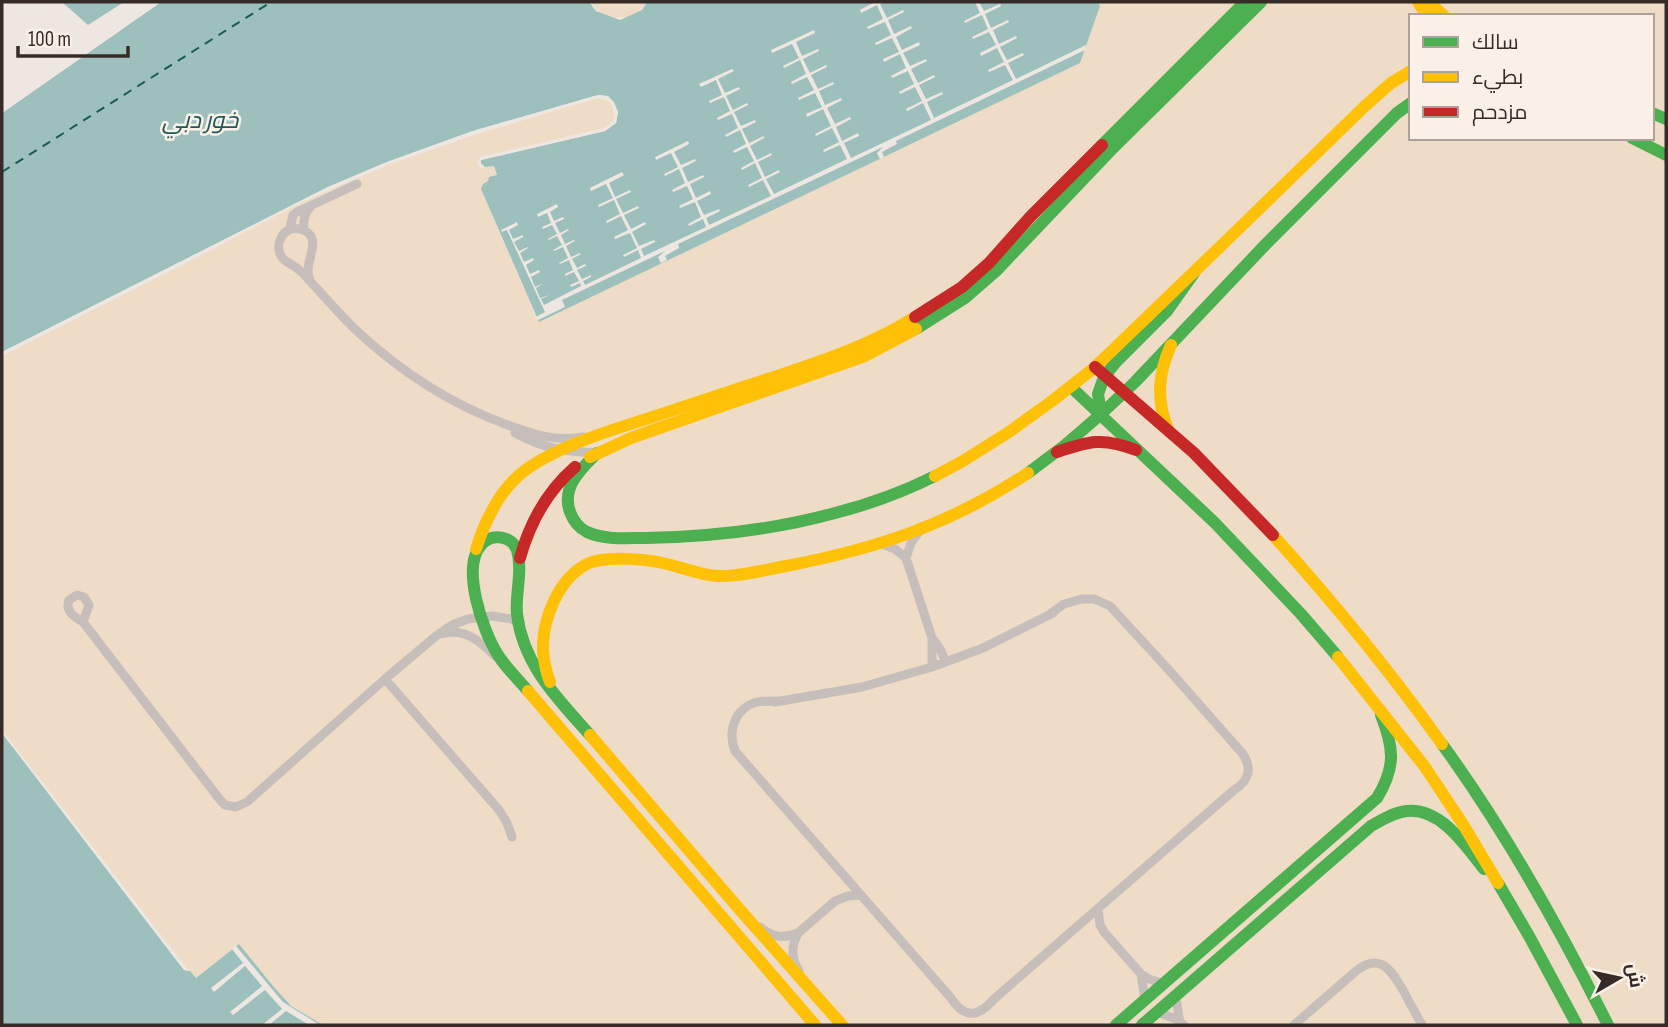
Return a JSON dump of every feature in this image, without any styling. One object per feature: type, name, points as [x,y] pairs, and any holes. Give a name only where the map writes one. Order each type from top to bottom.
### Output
[{"type":"main road","points":[[815,1025],[508,669],[491,642],[481,618],[474,580],[480,535],[489,514],[515,478],[536,462],[559,450],[839,355],[901,326],[952,294],[989,263],[1102,144],[1247,4],[1261,2]]},
{"type":"main road","points":[[1429,2],[1442,14]]},
{"type":"main road","points":[[519,561],[530,527],[546,497],[568,472],[597,453],[631,438],[865,356],[907,335],[965,298],[996,271],[1247,4]]},
{"type":"main road","points":[[1382,90],[1394,74],[1409,63]]},
{"type":"main road","points":[[597,453],[572,479],[567,499],[573,519],[580,527],[599,536],[693,537],[777,526],[865,505],[930,480],[970,457],[1071,387],[1100,371],[1173,304],[1194,273],[1363,107],[1409,72]]},
{"type":"main road","points":[[559,701],[544,668],[543,636],[553,604],[561,589],[573,573],[587,563],[606,558],[660,561],[698,573],[719,576],[812,561],[881,543],[956,515],[984,500],[1057,452],[1102,415],[1266,244],[1397,113],[1409,104]]},
{"type":"main road","points":[[1636,140],[1666,155]]},
{"type":"main road","points":[[1171,345],[1162,366],[1158,389],[1161,412],[1171,434]]},
{"type":"main road","points":[[1100,371],[1225,484],[1290,553],[1367,645],[1468,781],[1520,863],[1608,1025]]},
{"type":"main road","points":[[1100,371],[1098,404],[1102,415]]},
{"type":"main road","points":[[1071,387],[1215,523],[1355,677],[1445,796],[1506,896],[1577,1025]]},
{"type":"main road","points":[[1057,452],[1096,441],[1123,445],[1142,453]]},
{"type":"main road","points":[[477,549],[488,538],[495,537],[510,541],[515,547],[519,554],[516,596],[519,624],[527,651],[545,684],[842,1025]]},
{"type":"main road","points":[[1116,1025],[1377,798],[1388,778],[1393,757],[1389,735],[1380,712]]},
{"type":"main road","points":[[1142,1025],[1371,826],[1392,814],[1403,811],[1428,814],[1450,827],[1506,896]]},
{"type":"street","points":[[290,229],[293,215],[297,212],[357,184]]},
{"type":"street","points":[[304,230],[303,220],[313,205]]},
{"type":"street","points":[[310,281],[308,270],[313,244],[310,236],[299,228],[290,229],[278,244],[284,260],[299,269],[310,281],[356,330],[393,361],[443,394],[534,443],[559,450],[597,453]]},
{"type":"street","points":[[496,421],[550,438],[575,439],[609,431]]},
{"type":"street","points":[[906,558],[920,529]]},
{"type":"street","points":[[881,543],[906,558],[932,638],[932,667]]},
{"type":"street","points":[[1086,603],[1100,606],[1119,616],[1184,686],[1247,760],[1248,772],[1243,784],[994,999],[973,1008],[964,1007],[951,998],[735,751],[731,737],[733,723],[747,706],[762,701],[779,701],[862,687],[946,662],[983,648],[1072,605],[1086,603]]},
{"type":"street","points":[[83,622],[225,805],[236,807],[242,806],[436,636],[452,625],[468,619],[492,616],[512,619],[519,624]]},
{"type":"street","points":[[436,636],[456,632],[475,638],[508,669]]},
{"type":"street","points":[[932,638],[946,662]]},
{"type":"street","points":[[386,680],[499,810],[512,837]]},
{"type":"street","points":[[740,910],[769,934],[783,937],[798,933],[835,901],[849,882]]},
{"type":"street","points":[[835,901],[860,895]]},
{"type":"street","points":[[1098,909],[1100,925],[1104,932],[1141,974],[1164,984]]},
{"type":"street","points":[[1087,918],[1094,927],[1104,932]]},
{"type":"street","points":[[798,933],[792,947],[794,962],[819,999]]},
{"type":"street","points":[[1294,1025],[1356,971],[1372,963],[1392,971],[1422,1025]]},
{"type":"street","points":[[1141,974],[1145,1000]]},
{"type":"street","points":[[1174,997],[1182,1023]]},
{"type":"street","points":[[1157,1012],[1182,1023]]},
{"type":"sand","points":[[589,2],[647,2],[633,17],[606,18]]},
{"type":"sand","points":[[1098,2],[1666,2],[1666,1025],[323,1025],[291,1006],[239,944],[196,978],[184,970],[2,733],[2,352],[328,187],[387,162],[598,95],[614,102],[616,123],[605,131],[494,165],[497,176],[485,183],[481,189],[537,319],[1100,7]]},
{"type":"water","points":[[62,2],[124,2],[88,25]]},
{"type":"water","name":"خور دبي","points":[[161,2],[589,2],[596,11],[620,20],[642,10],[647,2],[1098,2],[1100,6],[1080,63],[539,322],[481,189],[489,177],[497,175],[494,166],[485,167],[480,162],[605,131],[616,123],[618,112],[607,96],[598,95],[473,131],[387,162],[328,187],[2,352],[2,113]]},
{"type":"water","points":[[2,733],[184,970],[190,971],[196,978],[239,944],[291,1006],[323,1025],[2,1025]]},
{"type":"pier","points":[[155,2],[161,2],[2,113],[2,109]]},
{"type":"pier","points":[[875,2],[884,2],[880,4],[887,18],[903,10],[904,12],[888,20],[894,34],[911,26],[912,28],[896,37],[902,50],[919,42],[920,45],[903,53],[910,66],[926,59],[927,61],[911,69],[918,83],[934,75],[935,77],[919,85],[926,99],[942,92],[943,94],[927,102],[934,118],[1013,80],[1005,65],[989,72],[988,70],[1004,62],[997,48],[981,56],[980,53],[996,45],[989,32],[973,39],[972,37],[988,29],[982,15],[965,23],[964,21],[980,13],[975,2],[979,2],[984,11],[1000,4],[1001,6],[985,14],[991,28],[1008,20],[1009,22],[993,30],[999,44],[1016,36],[1017,38],[1000,47],[1007,60],[1023,53],[1024,55],[1008,63],[1016,79],[1086,45],[1085,50],[896,141],[897,144],[882,152],[884,157],[880,159],[877,153],[883,147],[678,244],[679,248],[665,256],[667,260],[661,263],[658,257],[665,251],[562,300],[565,307],[538,320],[536,317],[545,312],[507,230],[501,230],[517,222],[518,225],[509,230],[513,239],[523,235],[514,242],[519,251],[528,247],[520,253],[524,262],[533,258],[534,260],[526,265],[530,274],[539,270],[540,272],[531,277],[535,287],[544,283],[536,288],[540,298],[550,295],[541,299],[544,305],[581,286],[580,283],[571,287],[570,285],[579,281],[574,272],[565,276],[573,270],[569,260],[559,263],[568,258],[563,247],[553,250],[562,245],[557,236],[548,239],[557,234],[552,225],[543,229],[542,227],[551,223],[547,213],[538,217],[537,214],[557,204],[558,207],[550,212],[554,221],[563,217],[564,219],[555,223],[560,233],[569,230],[561,235],[565,244],[575,241],[566,246],[571,257],[581,254],[572,259],[577,268],[585,264],[586,266],[577,270],[582,279],[591,275],[583,281],[585,285],[641,258],[638,250],[624,257],[623,255],[637,248],[630,233],[615,239],[614,237],[628,230],[621,216],[607,223],[606,221],[620,214],[614,200],[599,207],[598,205],[613,198],[606,184],[591,191],[590,188],[622,172],[624,175],[609,183],[615,197],[630,190],[631,192],[616,199],[623,213],[638,206],[639,208],[624,215],[631,229],[645,222],[646,224],[632,232],[639,246],[654,240],[655,242],[641,249],[644,256],[706,227],[703,219],[689,226],[688,224],[701,217],[695,202],[680,208],[679,206],[693,199],[687,186],[673,192],[672,190],[685,183],[679,169],[665,176],[664,174],[678,167],[671,153],[656,160],[655,157],[688,141],[689,144],[674,152],[681,165],[695,159],[696,161],[682,168],[688,182],[703,175],[704,177],[690,184],[696,198],[710,191],[711,194],[697,201],[704,215],[719,209],[720,211],[706,218],[709,225],[771,196],[763,180],[749,187],[748,185],[762,178],[755,163],[742,170],[741,168],[754,161],[747,147],[734,153],[733,151],[746,144],[740,130],[726,137],[725,135],[738,128],[732,114],[718,120],[717,118],[730,111],[724,97],[710,103],[709,101],[722,95],[716,80],[701,87],[699,84],[732,69],[734,71],[718,79],[725,93],[739,87],[740,89],[726,96],[733,110],[747,103],[748,105],[734,112],[741,126],[755,120],[756,122],[742,129],[749,143],[764,136],[750,146],[757,160],[771,153],[772,155],[758,162],[765,177],[779,170],[780,172],[766,179],[774,194],[847,159],[840,145],[824,152],[823,150],[839,142],[832,128],[816,136],[815,134],[831,126],[823,109],[807,117],[806,114],[822,107],[815,93],[799,100],[798,98],[814,90],[807,77],[792,84],[791,82],[806,74],[800,60],[784,68],[783,66],[799,58],[792,44],[772,53],[771,50],[814,30],[815,33],[796,42],[802,56],[818,49],[819,51],[803,59],[810,73],[826,65],[827,67],[811,75],[818,89],[833,82],[834,84],[819,91],[825,105],[841,98],[842,100],[827,108],[835,124],[850,117],[851,119],[836,127],[842,141],[858,133],[859,136],[844,143],[851,158],[931,120],[923,103],[907,111],[906,109],[922,101],[915,87],[900,94],[899,92],[914,84],[908,71],[892,78],[891,76],[906,68],[900,54],[884,62],[883,59],[899,52],[892,38],[876,45],[875,43],[891,35],[885,22],[868,29],[867,27],[883,19],[877,5],[861,13],[860,10]]},
{"type":"pier","points":[[598,95],[608,96],[618,112],[616,123],[605,131],[481,160],[485,167],[481,168],[477,163],[480,157],[604,128],[613,121],[614,112],[611,104],[598,98],[474,135],[390,164],[304,201],[2,356],[2,352],[328,187],[473,131]]},
{"type":"pier","points":[[2,730],[186,967],[190,971],[184,970]]},
{"type":"pier","points":[[236,946],[283,1002],[320,1025],[309,1025],[286,1011],[269,1025],[262,1025],[282,1009],[265,990],[233,1015],[230,1012],[262,986],[245,966],[214,992],[211,988],[243,963],[232,949]]},
{"type":"ferry route","points":[[2,172],[271,2]]},
{"type":"traffic: fast","points":[[1102,145],[1245,2]]},
{"type":"traffic: fast","points":[[916,329],[965,298],[996,271],[1110,151],[1261,2]]},
{"type":"traffic: fast","points":[[1028,473],[1064,446],[1135,382],[1266,244],[1397,113],[1409,104]]},
{"type":"traffic: fast","points":[[1654,114],[1666,119]]},
{"type":"traffic: fast","points":[[1636,140],[1666,155]]},
{"type":"traffic: fast","points":[[1101,414],[1098,394],[1104,377],[1167,311],[1194,273]]},
{"type":"traffic: fast","points":[[1071,387],[1215,523],[1338,657]]},
{"type":"traffic: fast","points":[[597,453],[574,479],[568,494],[568,503],[573,518],[584,530],[594,535],[615,538],[717,534],[788,524],[874,502],[935,476]]},
{"type":"traffic: fast","points":[[528,691],[508,669],[492,645],[476,599],[473,583],[476,554],[482,544],[491,538],[506,539],[517,550],[517,614],[526,649],[534,665],[554,694],[590,735]]},
{"type":"traffic: fast","points":[[1116,1025],[1377,798],[1387,777],[1391,757],[1389,738],[1381,715]]},
{"type":"traffic: fast","points":[[1442,744],[1531,881],[1608,1025]]},
{"type":"traffic: fast","points":[[1142,1025],[1371,826],[1388,817],[1407,811],[1431,815],[1451,830],[1484,869]]},
{"type":"traffic: fast","points":[[1498,883],[1577,1025]]},
{"type":"traffic: slow","points":[[1418,2],[1426,14]]},
{"type":"traffic: slow","points":[[1429,2],[1442,14]]},
{"type":"traffic: slow","points":[[935,476],[1009,432],[1094,368],[1365,106],[1391,83],[1409,72]]},
{"type":"traffic: slow","points":[[476,549],[501,495],[514,480],[540,460],[593,437],[828,358],[881,336],[915,317]]},
{"type":"traffic: slow","points":[[590,457],[631,438],[865,356],[916,329]]},
{"type":"traffic: slow","points":[[1168,429],[1160,387],[1163,366],[1171,345]]},
{"type":"traffic: slow","points":[[550,682],[543,651],[545,626],[560,590],[587,564],[616,559],[640,560],[717,576],[752,573],[882,543],[970,507],[1028,473]]},
{"type":"traffic: slow","points":[[1273,535],[1360,637],[1442,744]]},
{"type":"traffic: slow","points":[[1338,657],[1425,767],[1498,883]]},
{"type":"traffic: slow","points":[[528,691],[815,1025]]},
{"type":"traffic: slow","points":[[590,735],[842,1025]]},
{"type":"traffic: jam","points":[[915,317],[962,287],[989,263],[1031,216],[1102,145]]},
{"type":"traffic: jam","points":[[1095,367],[1194,453],[1273,535]]},
{"type":"traffic: jam","points":[[1057,452],[1096,442],[1114,443],[1136,450]]},
{"type":"traffic: jam","points":[[520,558],[540,508],[575,467]]}]
